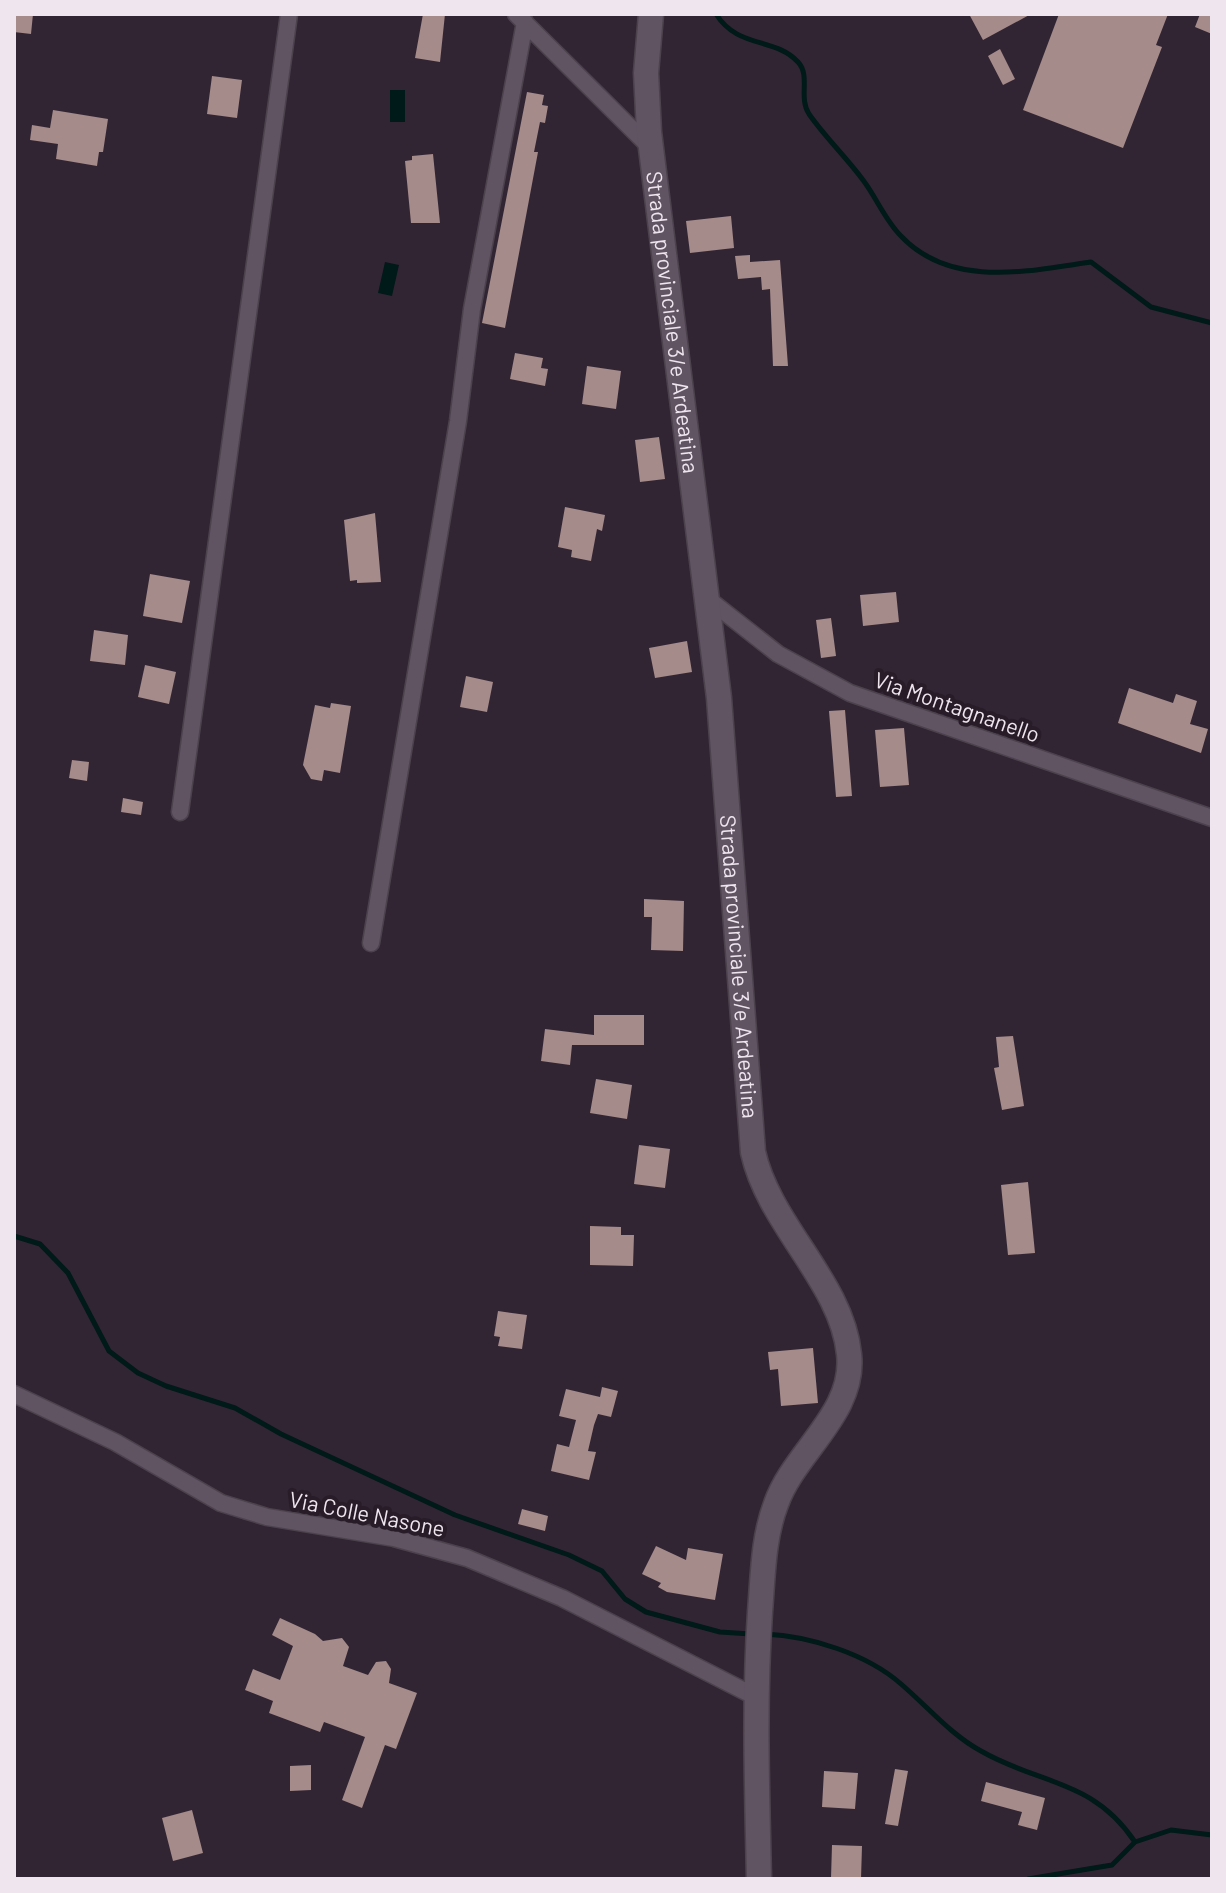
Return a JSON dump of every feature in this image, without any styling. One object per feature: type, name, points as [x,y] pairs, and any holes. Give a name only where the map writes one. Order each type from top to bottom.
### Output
[{"type":"main road","name":"Strada provinciale 3/e Ardeatina","points":[[651,14],[646,73],[651,148],[708,599],[726,773],[753,1152],[770,1199],[838,1315],[850,1356],[847,1384],[840,1402],[788,1478],[774,1509],[765,1546],[756,1697],[759,1879]]},
{"type":"street","points":[[180,812],[289,14]]},
{"type":"street","points":[[521,18],[651,148]]},
{"type":"street","points":[[371,943],[521,18]]},
{"type":"street","name":"Via Montagnanello","points":[[708,599],[778,654],[850,693],[1212,818]]},
{"type":"street","name":"Via Colle Nasone","points":[[14,1394],[115,1442],[221,1503],[267,1517],[394,1538],[494,1568],[615,1624],[756,1697]]},
{"type":"shaded area","points":[[390,90],[405,90],[405,122],[390,122]]},
{"type":"shaded area","points":[[385,262],[399,265],[392,296],[378,293]]},
{"type":"building","points":[[14,14],[33,14],[31,34],[14,32]]},
{"type":"building","points":[[423,14],[445,14],[440,62],[415,58]]},
{"type":"building","points":[[969,14],[1031,14],[983,40]]},
{"type":"building","points":[[1059,14],[1168,14],[1156,45],[1162,47],[1123,148],[1023,110]]},
{"type":"building","points":[[1200,14],[1212,14],[1212,34],[1195,27]]},
{"type":"building","points":[[1000,49],[1015,79],[1003,85],[988,56]]},
{"type":"building","points":[[212,76],[242,80],[237,118],[207,114]]},
{"type":"building","points":[[527,92],[544,95],[542,105],[548,106],[545,123],[540,122],[534,152],[538,152],[505,328],[482,323]]},
{"type":"building","points":[[53,110],[108,119],[103,152],[99,152],[97,166],[56,159],[58,144],[30,140],[32,125],[50,128]]},
{"type":"building","points":[[433,154],[440,223],[411,223],[405,161],[412,160],[412,156]]},
{"type":"building","points":[[731,216],[734,248],[690,253],[686,221]]},
{"type":"building","points":[[750,255],[750,262],[780,260],[788,366],[773,366],[770,289],[762,290],[761,277],[738,279],[735,256]]},
{"type":"building","points":[[515,353],[543,358],[541,368],[548,369],[545,386],[510,379]]},
{"type":"building","points":[[587,366],[621,371],[616,409],[582,404]]},
{"type":"building","points":[[659,437],[665,479],[640,482],[635,440]]},
{"type":"building","points":[[565,507],[605,515],[602,531],[597,529],[591,561],[571,557],[572,550],[558,547]]},
{"type":"building","points":[[375,513],[381,582],[350,581],[344,520]]},
{"type":"building","points":[[150,574],[190,581],[182,623],[143,616]]},
{"type":"building","points":[[896,592],[899,622],[863,626],[860,595]]},
{"type":"building","points":[[831,618],[836,656],[821,658],[816,620]]},
{"type":"building","points":[[94,630],[128,635],[125,665],[90,661]]},
{"type":"building","points":[[687,641],[692,672],[655,678],[649,648]]},
{"type":"building","points":[[145,665],[176,672],[169,704],[138,697]]},
{"type":"building","points":[[466,676],[493,682],[487,712],[460,707]]},
{"type":"building","points":[[1129,688],[1173,703],[1176,694],[1197,701],[1190,724],[1208,729],[1201,753],[1118,723]]},
{"type":"building","points":[[331,703],[351,706],[340,773],[324,770],[322,781],[311,779],[303,765],[315,705],[330,708]]},
{"type":"building","points":[[845,710],[852,796],[836,797],[829,711]]},
{"type":"building","points":[[904,728],[909,785],[880,787],[875,730]]},
{"type":"building","points":[[72,760],[89,762],[87,781],[69,778]]},
{"type":"building","points":[[123,798],[143,802],[141,815],[121,812]]},
{"type":"building","points":[[644,899],[684,901],[683,951],[651,950],[652,917],[644,917]]},
{"type":"building","points":[[594,1015],[644,1015],[644,1045],[572,1045],[570,1065],[541,1061],[545,1029],[594,1035]]},
{"type":"building","points":[[1013,1036],[1024,1106],[1002,1110],[994,1068],[999,1067],[996,1037]]},
{"type":"building","points":[[596,1079],[632,1085],[627,1119],[590,1113]]},
{"type":"building","points":[[639,1145],[670,1149],[665,1188],[634,1184]]},
{"type":"building","points":[[1028,1182],[1035,1253],[1008,1255],[1001,1185]]},
{"type":"building","points":[[590,1226],[621,1227],[621,1235],[634,1235],[633,1266],[590,1265]]},
{"type":"building","points":[[498,1311],[527,1315],[522,1349],[498,1346],[500,1337],[494,1336]]},
{"type":"building","points":[[813,1348],[818,1403],[781,1406],[778,1369],[770,1370],[768,1352]]},
{"type":"building","points":[[602,1387],[618,1391],[611,1417],[598,1414],[594,1425],[588,1451],[596,1452],[589,1480],[551,1471],[557,1444],[569,1447],[576,1420],[559,1416],[566,1389],[600,1397]]},
{"type":"building","points":[[522,1509],[548,1516],[545,1531],[518,1524]]},
{"type":"building","points":[[656,1546],[686,1560],[688,1548],[723,1554],[715,1600],[667,1592],[658,1587],[661,1583],[642,1574]]},
{"type":"building","points":[[280,1618],[323,1641],[342,1638],[349,1647],[343,1666],[368,1675],[376,1662],[386,1661],[391,1669],[389,1683],[417,1693],[396,1749],[385,1745],[362,1808],[342,1800],[365,1737],[324,1722],[320,1732],[269,1713],[273,1701],[245,1690],[253,1669],[280,1680],[293,1646],[272,1635]]},
{"type":"building","points":[[311,1765],[311,1790],[290,1791],[290,1766]]},
{"type":"building","points":[[895,1769],[908,1771],[898,1826],[885,1824]]},
{"type":"building","points":[[824,1771],[858,1773],[855,1809],[822,1807]]},
{"type":"building","points":[[986,1782],[1045,1798],[1037,1830],[1018,1825],[1022,1812],[981,1801]]},
{"type":"building","points":[[192,1810],[203,1853],[173,1861],[162,1818]]},
{"type":"building","points":[[832,1845],[862,1846],[861,1879],[831,1878]]},
{"type":"waterway","points":[[716,14],[735,33],[779,49],[798,62],[804,74],[804,101],[809,114],[863,180],[895,230],[921,253],[943,264],[991,272],[1016,272],[1091,262],[1151,307],[1212,323]]},
{"type":"waterway","points":[[14,1236],[40,1244],[68,1273],[109,1351],[138,1373],[166,1386],[235,1408],[281,1434],[455,1515],[569,1555],[602,1571],[625,1599],[646,1612],[720,1632],[751,1634]]},
{"type":"waterway","points":[[765,1634],[800,1638],[837,1648],[872,1664],[901,1684],[949,1729],[970,1744],[1003,1762],[1083,1794],[1119,1821],[1135,1842]]},
{"type":"waterway","points":[[1028,1879],[1112,1865],[1135,1842],[1171,1830],[1212,1835]]}]
